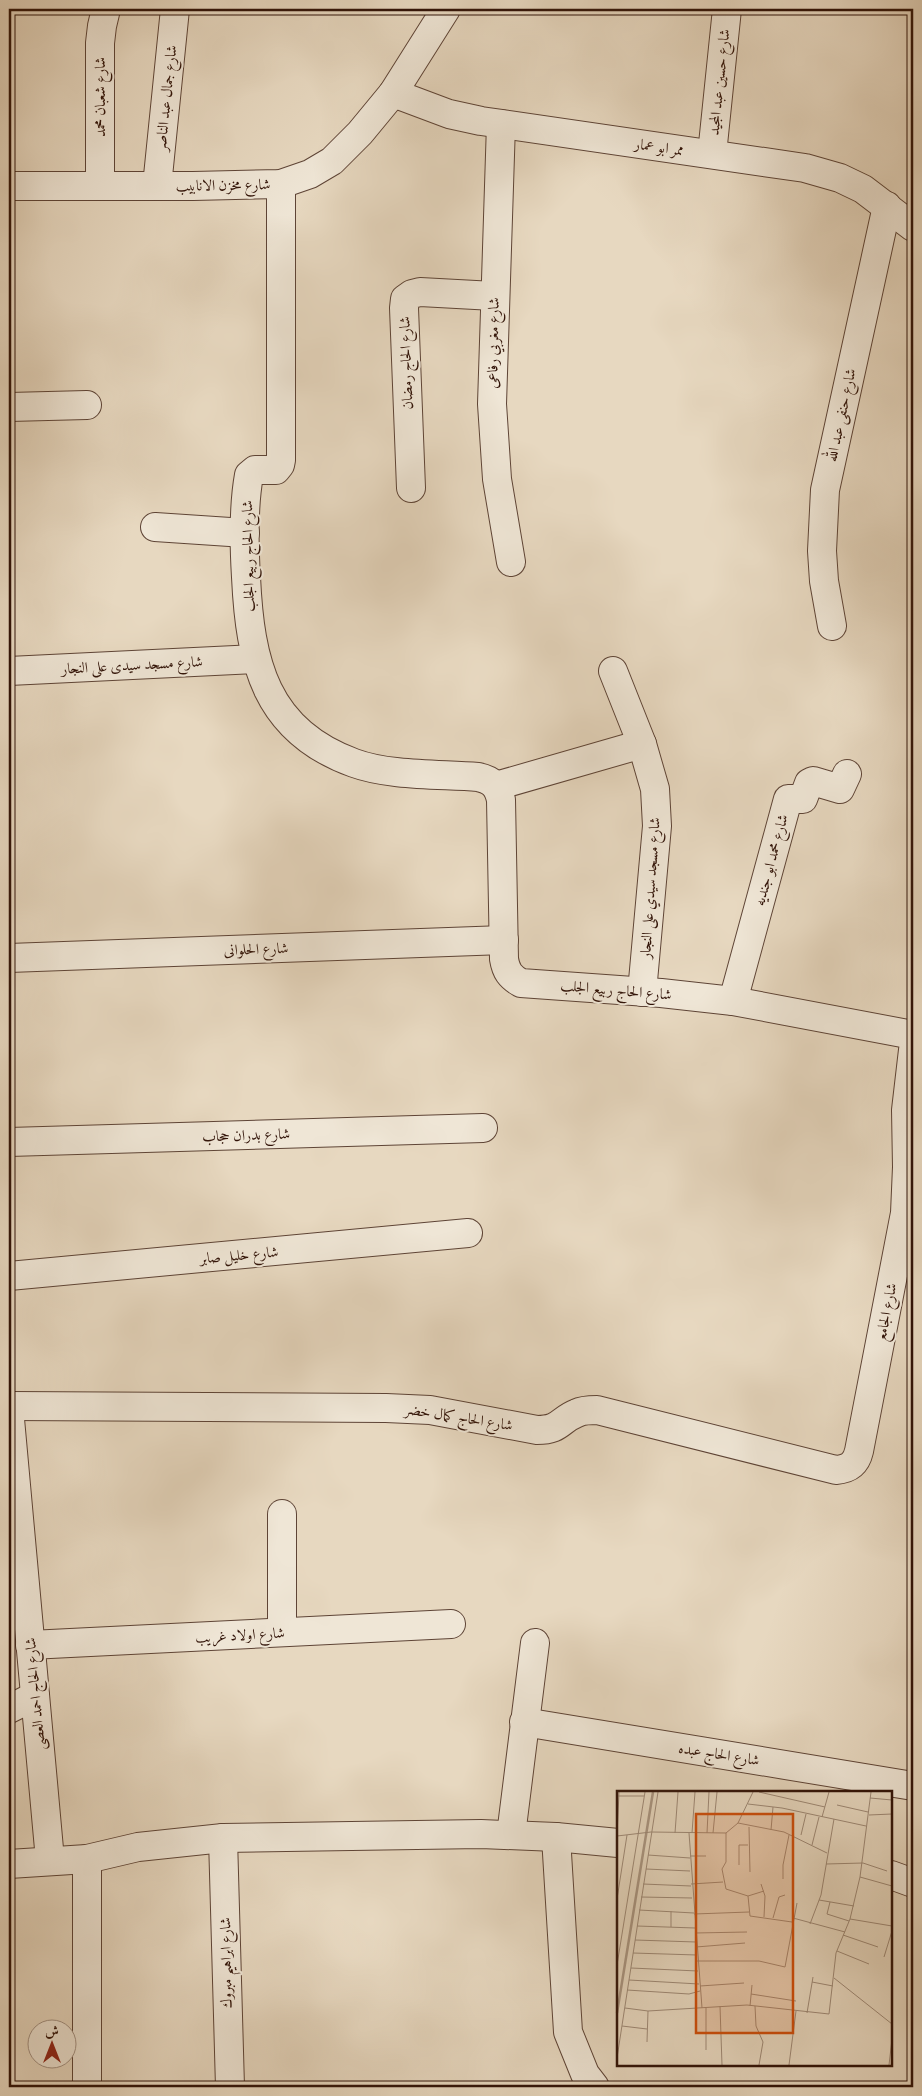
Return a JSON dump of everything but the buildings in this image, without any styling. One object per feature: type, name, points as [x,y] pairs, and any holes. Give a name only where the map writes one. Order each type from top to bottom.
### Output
[{"type":"street","name":"شارع شعبان محمد","points":[[100,186],[100,43],[106,9]]},
{"type":"street","name":"شارع جمال عبد الناصر","points":[[157,186],[175,9]]},
{"type":"street","name":"شارع مخزن الانابيب","points":[[9,186],[281,184],[310,174],[332,161],[360,133],[393,93],[446,9]]},
{"type":"street","name":"شارع حسين عبد المجيد","points":[[712,154],[727,9]]},
{"type":"street","name":"ممر ابو عمار","points":[[393,93],[448,114],[501,124],[805,168],[863,189],[913,227]]},
{"type":"street","name":"شارع مغربي رفاعى","points":[[501,124],[492,404],[493,442],[511,562]]},
{"type":"street","name":"شارع الحاج ربيع الجلب","points":[[281,184],[282,460],[276,470],[255,470],[248,475],[245,533],[248,605],[256,659],[271,696],[287,718],[307,738],[330,753],[355,764],[382,770],[478,777],[488,780],[496,786],[501,800],[505,967],[509,974],[521,983],[642,992],[733,1002],[913,1035]]},
{"type":"street","name":"شارع حنفى عبد الله","points":[[832,626],[824,581],[822,551],[825,490],[887,206]]},
{"type":"street","name":"شارع الحاج رمضان","points":[[410,488],[404,317],[406,299],[412,294],[420,292],[494,296]]},
{"type":"street","points":[[9,407],[87,405]]},
{"type":"street","points":[[155,527],[245,533]]},
{"type":"street","name":"شارع مسجد سيدى على النجار","points":[[9,671],[256,659]]},
{"type":"street","name":"شارع مسجد سيدي على النجار","points":[[613,670],[642,744],[654,789],[657,826],[642,992]]},
{"type":"street","points":[[496,786],[642,744]]},
{"type":"street","name":"شارع محمد ابو جنديه","points":[[733,1002],[788,799],[803,799],[810,783],[813,781],[840,789],[847,774]]},
{"type":"street","name":"شارع الحلوانى","points":[[9,958],[504,940]]},
{"type":"street","name":"شارع الجامع","points":[[836,1470],[849,1468],[858,1458],[905,1213],[907,1167],[906,1110],[913,1050]]},
{"type":"street","name":"شارع بدران حجاب","points":[[9,1142],[483,1128]]},
{"type":"street","name":"شارع خليل صابر","points":[[9,1276],[468,1233]]},
{"type":"street","name":"شارع الحاج كمال خضر","points":[[9,1407],[386,1408],[430,1410],[537,1430],[549,1430],[559,1426],[577,1413],[597,1410],[836,1470]]},
{"type":"street","name":"شارع الحاج احمد العصى","points":[[9,1407],[22,1633],[35,1696],[50,1860]]},
{"type":"street","points":[[282,1514],[282,1632]]},
{"type":"street","name":"شارع اولاد غريب","points":[[22,1633],[282,1632],[450,1624]]},
{"type":"street","points":[[511,1835],[535,1643]]},
{"type":"street","points":[[9,1709],[35,1696]]},
{"type":"street","name":"شارع الحاج عبده","points":[[524,1722],[913,1786]]},
{"type":"street","points":[[9,1864],[87,1858],[138,1847],[223,1838],[481,1834],[617,1842]]},
{"type":"street","points":[[556,1837],[568,2032],[585,2074],[595,2087]]},
{"type":"street","name":"شارع ابراهيم مبروك","points":[[223,1838],[230,2087]]},
{"type":"street","points":[[87,1858],[87,2087]]},
{"type":"street","points":[[892,1875],[913,1883]]}]
